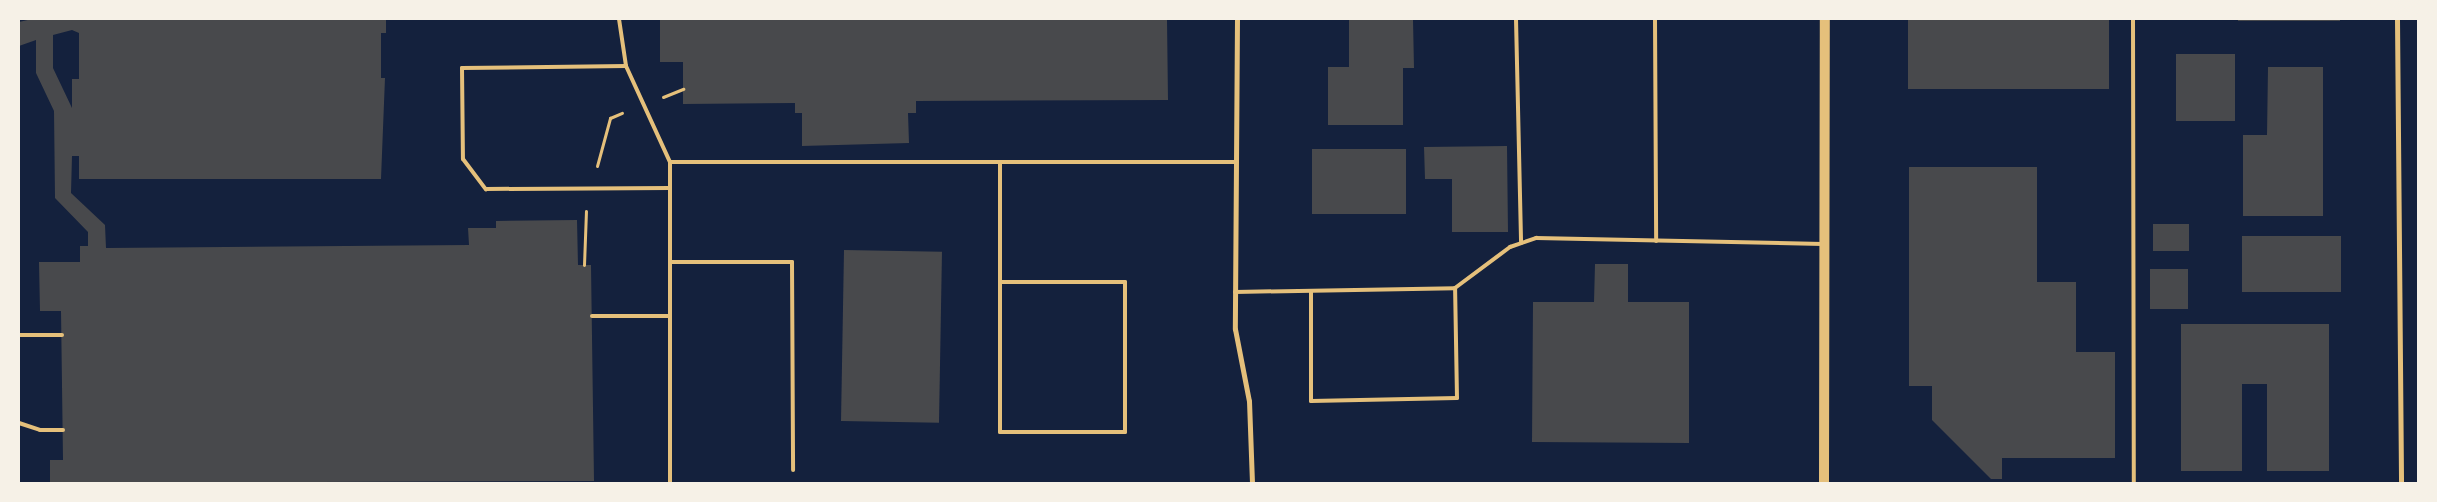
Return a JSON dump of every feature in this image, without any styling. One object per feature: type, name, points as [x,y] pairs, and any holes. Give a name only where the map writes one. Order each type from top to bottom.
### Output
[{"type":"main road","points":[[1824,483],[1825,19]]},
{"type":"street","points":[[1237,19],[1235,329],[1249,401],[1252,483]]},
{"type":"street","points":[[2397,19],[2402,483]]},
{"type":"lane","points":[[619,19],[626,66],[670,162],[670,483]]},
{"type":"lane","points":[[1516,19],[1521,243]]},
{"type":"lane","points":[[1655,19],[1656,241]]},
{"type":"lane","points":[[2133,19],[2134,483]]},
{"type":"lane","points":[[626,66],[462,68],[463,159],[486,189],[670,188]]},
{"type":"lane","points":[[670,162],[1236,162]]},
{"type":"lane","points":[[1000,162],[1000,282],[1000,432],[1125,432],[1125,282],[1000,282]]},
{"type":"lane","points":[[1235,292],[1454,288],[1510,247],[1536,238],[1824,244]]},
{"type":"lane","points":[[670,262],[792,262],[793,470]]},
{"type":"lane","points":[[1311,291],[1311,401],[1457,398],[1454,288]]},
{"type":"lane","points":[[592,316],[670,316]]},
{"type":"lane","points":[[19,335],[62,335]]},
{"type":"lane","points":[[19,423],[40,430],[63,430]]},
{"type":"path","points":[[655,100],[683,89]]},
{"type":"path","points":[[596,172],[610,118],[628,110]]},
{"type":"path","points":[[584,266],[587,209]]},
{"type":"building","points":[[32,19],[386,19],[386,33],[381,33],[381,78],[385,78],[381,179],[79,179],[79,156],[72,156],[71,193],[105,225],[106,248],[469,245],[468,228],[496,228],[496,221],[577,220],[578,265],[591,265],[594,481],[50,483],[50,460],[63,460],[61,311],[40,311],[39,262],[80,262],[80,246],[88,246],[88,232],[55,198],[54,111],[36,73],[36,40],[19,46],[19,22]],"holes":[[[72,30],[79,33],[79,79],[72,79],[72,108],[53,68],[53,35]]]},
{"type":"building","points":[[660,19],[1167,19],[1168,100],[916,101],[916,113],[908,113],[909,143],[802,146],[802,113],[795,113],[795,103],[683,104],[683,62],[660,62]]},
{"type":"building","points":[[1349,19],[1413,19],[1414,68],[1403,68],[1403,125],[1328,125],[1328,67],[1349,67]]},
{"type":"building","points":[[1908,19],[2109,19],[2109,89],[1908,89]]},
{"type":"building","points":[[2238,19],[2340,19],[2340,21],[2238,21]]},
{"type":"building","points":[[2176,54],[2235,54],[2235,121],[2176,121]]},
{"type":"building","points":[[2268,67],[2323,67],[2323,216],[2243,216],[2243,135],[2267,135]]},
{"type":"building","points":[[1507,146],[1508,232],[1452,232],[1452,179],[1425,179],[1424,147]]},
{"type":"building","points":[[1312,149],[1406,149],[1406,214],[1312,214]]},
{"type":"building","points":[[1909,167],[2037,167],[2037,282],[2076,282],[2076,352],[2115,352],[2115,458],[2002,458],[2002,479],[1991,479],[1932,420],[1932,386],[1909,386]]},
{"type":"building","points":[[2153,224],[2189,224],[2189,251],[2153,251]]},
{"type":"building","points":[[2242,236],[2341,236],[2341,292],[2242,292]]},
{"type":"building","points":[[844,250],[942,252],[939,423],[841,421]]},
{"type":"building","points":[[1595,264],[1628,264],[1628,302],[1689,302],[1689,443],[1532,442],[1533,302],[1594,302]]},
{"type":"building","points":[[2150,269],[2188,269],[2188,309],[2150,309]]},
{"type":"building","points":[[2181,324],[2329,324],[2329,471],[2267,471],[2267,384],[2242,384],[2242,471],[2181,471]]}]
